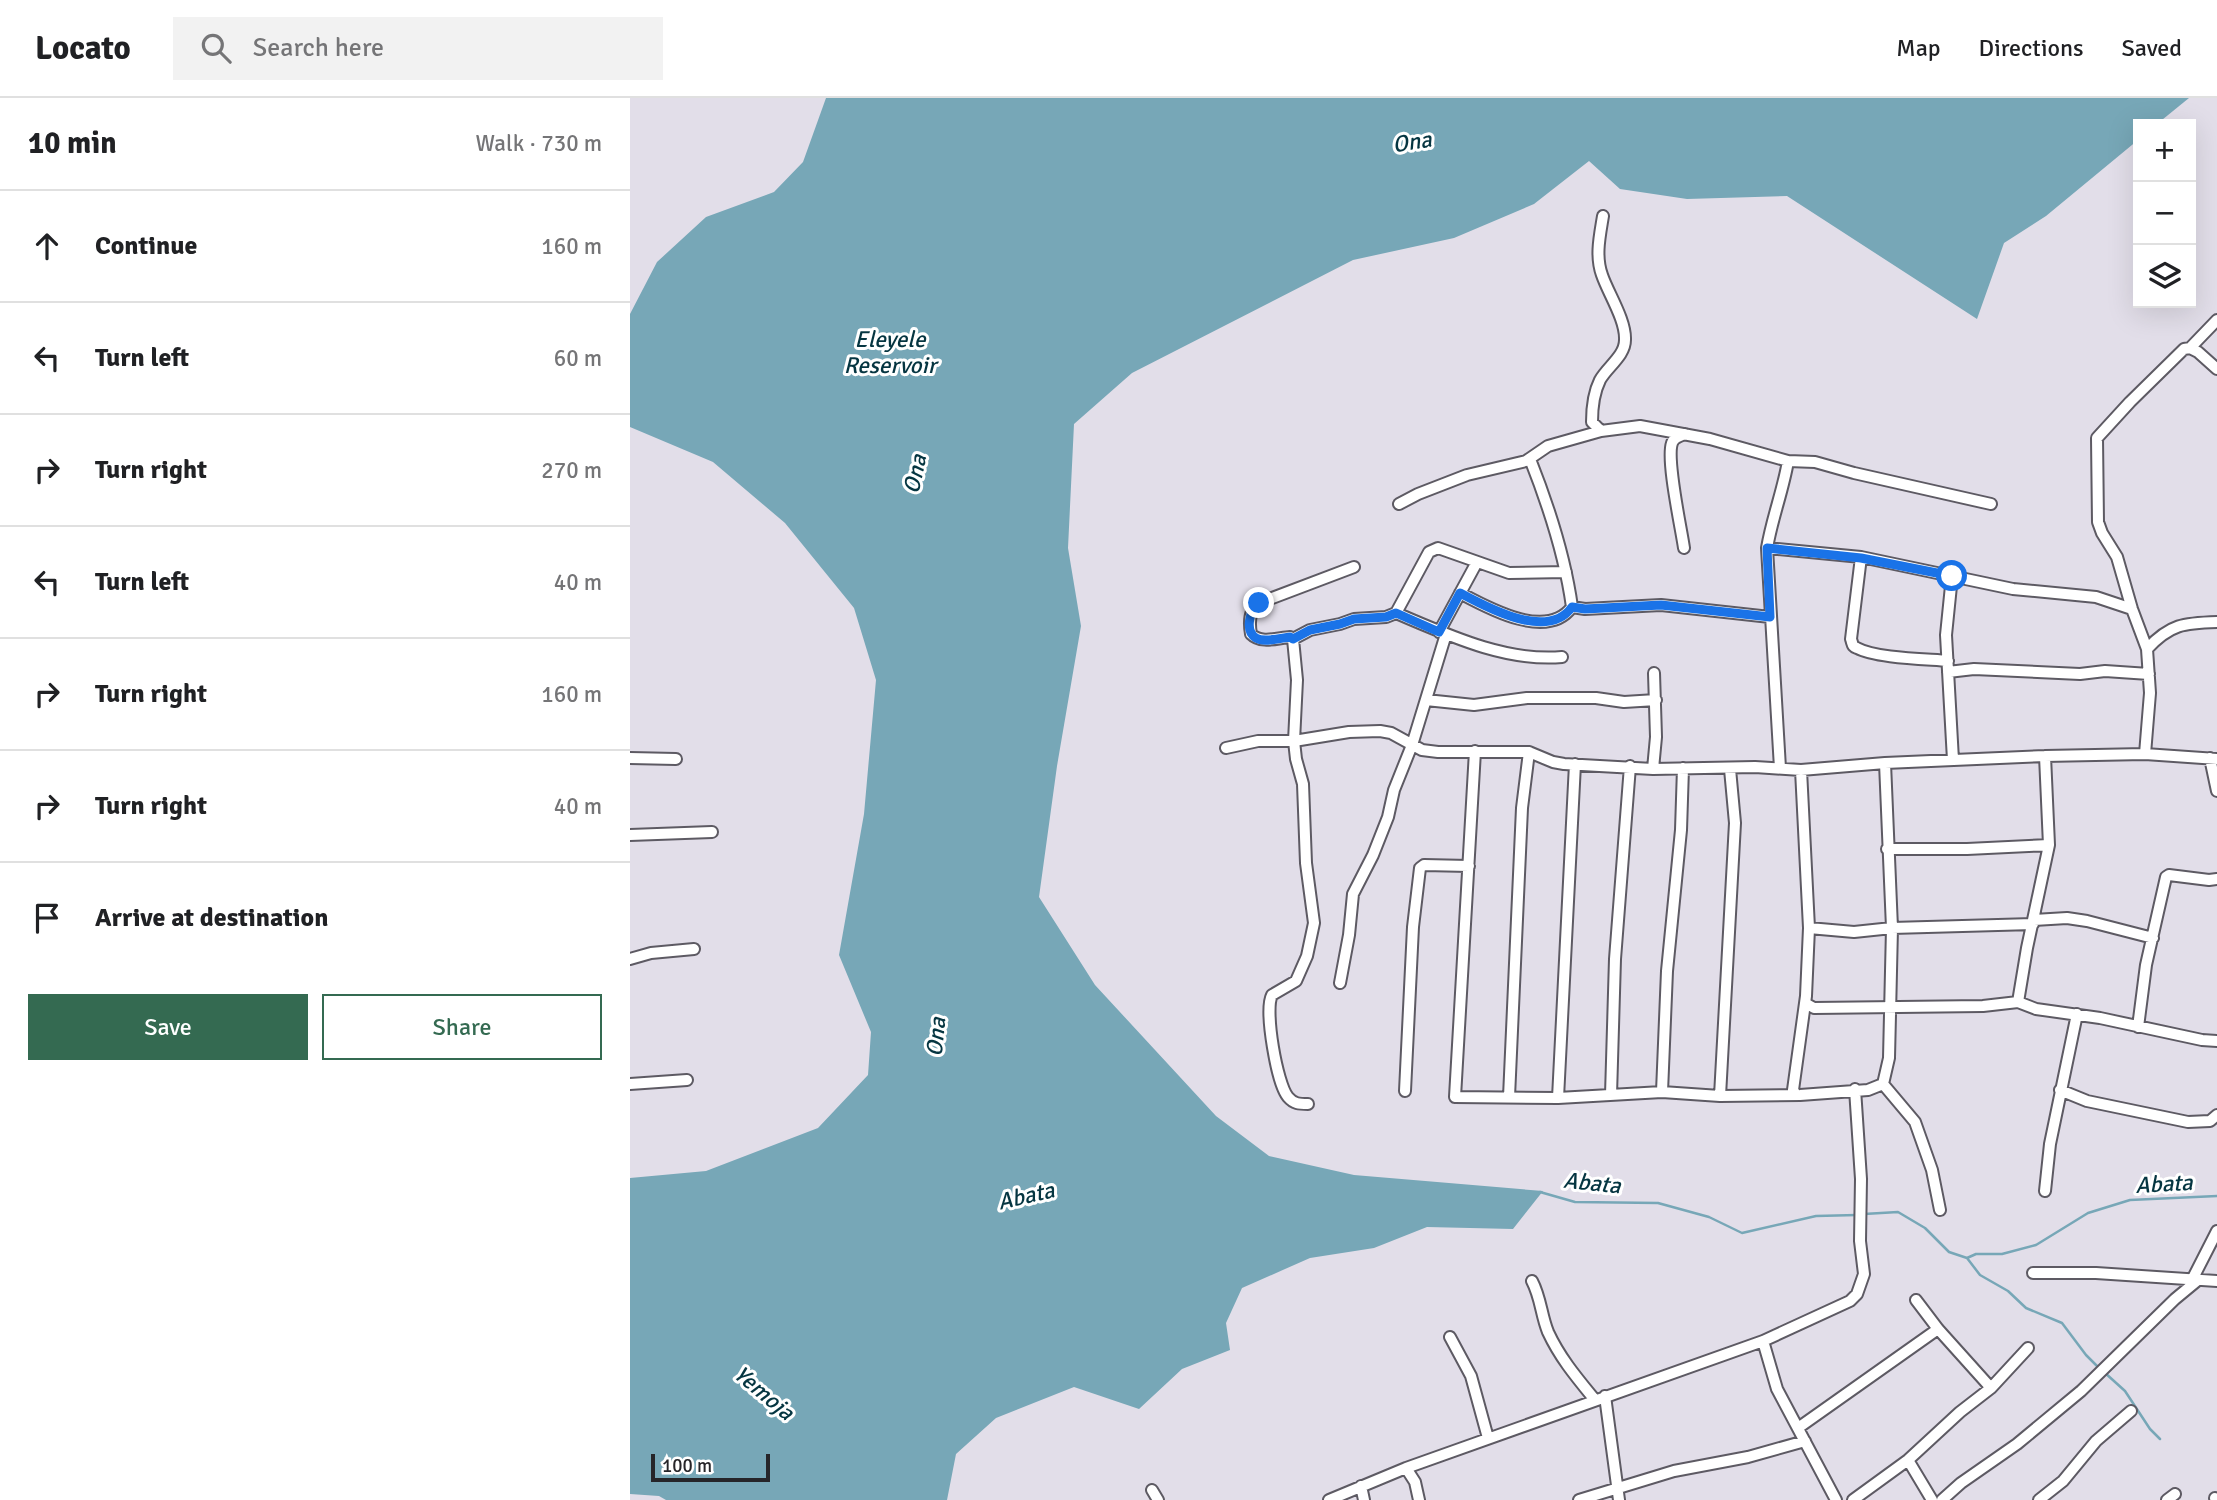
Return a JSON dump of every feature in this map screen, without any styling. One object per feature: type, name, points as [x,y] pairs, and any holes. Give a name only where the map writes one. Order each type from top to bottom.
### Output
[{"type":"street","points":[[1601,431],[1592,422],[1598,382],[1622,352],[1626,340],[1614,300],[1601,274],[1598,256],[1603,216]]},
{"type":"street","points":[[2190,348],[2217,320]]},
{"type":"street","points":[[2145,754],[2150,693],[2147,649],[2117,557],[2098,522],[2097,438],[2184,349],[2190,348],[2198,352],[2217,369]]},
{"type":"street","points":[[1399,504],[1467,475],[1530,459],[1548,446],[1601,431],[1640,426],[1685,434],[1787,461],[1815,462],[1991,504]]},
{"type":"street","points":[[1684,548],[1671,444],[1685,434]]},
{"type":"street","points":[[1460,593],[1485,607],[1527,622],[1559,618],[1572,607],[1566,572],[1544,494],[1530,459]]},
{"type":"street","points":[[1780,768],[1767,548],[1787,461]]},
{"type":"street","points":[[1354,567],[1253,607],[1250,630],[1256,639],[1293,639],[1310,630],[1354,619],[1386,617],[1396,613],[1429,552],[1438,548],[1509,573],[1566,572]]},
{"type":"street","points":[[1767,548],[1861,558],[2013,589],[2096,597],[2132,609]]},
{"type":"street","points":[[1861,558],[1851,639],[1857,648],[1948,667],[2080,674],[2105,671],[2149,674]]},
{"type":"street","points":[[1340,983],[1353,894],[1380,839],[1394,790],[1426,700],[1443,633],[1460,593],[1478,562]]},
{"type":"street","points":[[1952,576],[1946,620],[1953,760]]},
{"type":"street","points":[[1572,607],[1585,609],[1661,605],[1770,617]]},
{"type":"street","points":[[1396,613],[1443,633],[1531,658],[1562,657]]},
{"type":"street","points":[[2147,649],[2172,628],[2185,623],[2217,622]]},
{"type":"street","points":[[1293,639],[1297,680],[1294,741],[1303,784],[1306,863],[1314,923],[1311,944],[1302,971],[1291,985],[1272,996],[1269,1008],[1283,1090],[1290,1100],[1297,1104],[1308,1104]]},
{"type":"street","points":[[1653,769],[1656,737],[1654,673]]},
{"type":"street","points":[[1426,700],[1474,705],[1527,698],[1656,701]]},
{"type":"street","points":[[1226,748],[1258,741],[1294,741],[1349,732],[1380,731],[1391,733],[1422,750],[1438,752],[1529,752],[1553,762],[1653,769],[1801,770],[1885,763],[2145,754],[2213,759],[2217,791]]},
{"type":"street","points":[[1475,751],[1455,1097],[1558,1098],[1662,1092],[1720,1096],[1800,1095],[1868,1090],[1883,1084]]},
{"type":"street","points":[[1509,1097],[1522,808],[1529,752]]},
{"type":"street","points":[[2018,1002],[2049,845],[2045,756]]},
{"type":"street","points":[[630,758],[676,759]]},
{"type":"street","points":[[1883,1084],[1889,1062],[1892,928],[1885,763]]},
{"type":"street","points":[[1558,1098],[1576,764]]},
{"type":"street","points":[[1611,1095],[1615,960],[1630,766]]},
{"type":"street","points":[[1662,1092],[1668,952],[1681,830],[1683,768]]},
{"type":"street","points":[[1720,1096],[1735,823],[1730,769]]},
{"type":"street","points":[[1795,1093],[1793,1090],[1805,1003],[1809,928],[1801,770]]},
{"type":"street","points":[[630,835],[712,832]]},
{"type":"street","points":[[1887,849],[1978,849],[2049,845]]},
{"type":"street","points":[[1405,1091],[1413,928],[1420,868],[1424,865],[1469,866]]},
{"type":"street","points":[[2138,1027],[2146,965],[2166,877],[2169,875],[2217,879]]},
{"type":"street","points":[[1809,928],[1854,932],[2067,918],[2153,938]]},
{"type":"street","points":[[630,959],[651,953],[694,949]]},
{"type":"street","points":[[1805,1003],[1814,1009],[1891,1009],[2018,1002],[2036,1009],[2077,1014],[2217,1041]]},
{"type":"street","points":[[2045,1191],[2050,1144],[2077,1014]]},
{"type":"street","points":[[630,1084],[687,1080]]},
{"type":"street","points":[[1883,1084],[1915,1122],[1932,1170],[1940,1210]]},
{"type":"street","points":[[1329,1500],[1488,1438],[1763,1342],[1850,1301],[1857,1294],[1864,1274],[1860,1241],[1861,1179],[1856,1090]]},
{"type":"street","points":[[2060,1090],[2087,1101],[2188,1122],[2210,1121],[2217,1115]]},
{"type":"street","points":[[1942,1500],[2081,1391],[2195,1280],[2217,1231]]},
{"type":"street","points":[[2033,1273],[2096,1273],[2217,1281]]},
{"type":"street","points":[[1532,1281],[1539,1296],[1547,1329],[1566,1366],[1600,1398],[1619,1500]]},
{"type":"street","points":[[1916,1300],[1991,1388]]},
{"type":"street","points":[[1798,1428],[1938,1329]]},
{"type":"street","points":[[1450,1337],[1471,1376],[1488,1438]]},
{"type":"street","points":[[1763,1342],[1777,1389],[1836,1500]]},
{"type":"street","points":[[1853,1500],[1908,1460],[1991,1388],[2028,1348]]},
{"type":"street","points":[[2039,1500],[2063,1481],[2096,1441],[2131,1411]]},
{"type":"street","points":[[1579,1500],[1674,1471],[1748,1457],[1805,1441]]},
{"type":"street","points":[[1908,1460],[1932,1500]]},
{"type":"street","points":[[1406,1468],[1415,1482],[1419,1500]]},
{"type":"street","points":[[1361,1486],[1364,1500]]},
{"type":"water","name":"Eleyele Reservoir","points":[[826,98],[2189,98],[2163,119],[2133,119],[2133,144],[2046,216],[2004,243],[1977,319],[1787,196],[1687,199],[1620,189],[1589,161],[1534,204],[1454,238],[1353,260],[1132,373],[1074,424],[1068,548],[1081,626],[1057,766],[1039,897],[1095,985],[1216,1116],[1269,1156],[1354,1175],[1543,1191],[1513,1229],[1427,1227],[1374,1248],[1310,1258],[1242,1288],[1226,1323],[1230,1350],[1182,1369],[1139,1409],[1074,1387],[996,1418],[956,1454],[947,1500],[666,1500],[659,1496],[630,1494],[630,1178],[706,1171],[818,1128],[868,1075],[871,1032],[839,955],[864,814],[876,680],[854,608],[785,523],[713,462],[630,427],[630,314],[657,262],[706,217],[774,192],[803,162]]},
{"type":"waterway","name":"Abata","points":[[1540,1192],[1575,1202],[1658,1203],[1709,1217],[1742,1233],[1816,1216],[1857,1215]]},
{"type":"waterway","name":"Abata","points":[[1864,1214],[1898,1212],[1925,1228],[1949,1252],[1967,1258],[1976,1254],[2002,1254],[2036,1245],[2088,1213],[2130,1200],[2217,1196]]},
{"type":"waterway","points":[[1967,1258],[1980,1275],[2008,1291],[2026,1308],[2062,1323],[2099,1368]]},
{"type":"waterway","points":[[2104,1372],[2125,1391],[2150,1429],[2160,1439]]},
{"type":"route","points":[[1259,603],[1253,607],[1251,613],[1250,630],[1254,637],[1262,640],[1293,639],[1310,630],[1354,619],[1386,617],[1396,613],[1439,632],[1460,593],[1485,607],[1527,622],[1559,618],[1572,607],[1585,609],[1661,605],[1770,617],[1767,548],[1861,558],[1952,576]]},
{"type":"water label","name":"Ona","points":[[1412,142]]},
{"type":"water label","name":"Ona","points":[[915,474]]},
{"type":"water label","name":"Ona","points":[[936,1037]]},
{"type":"water label","name":"Yemoja","points":[[764,1393]]}]
